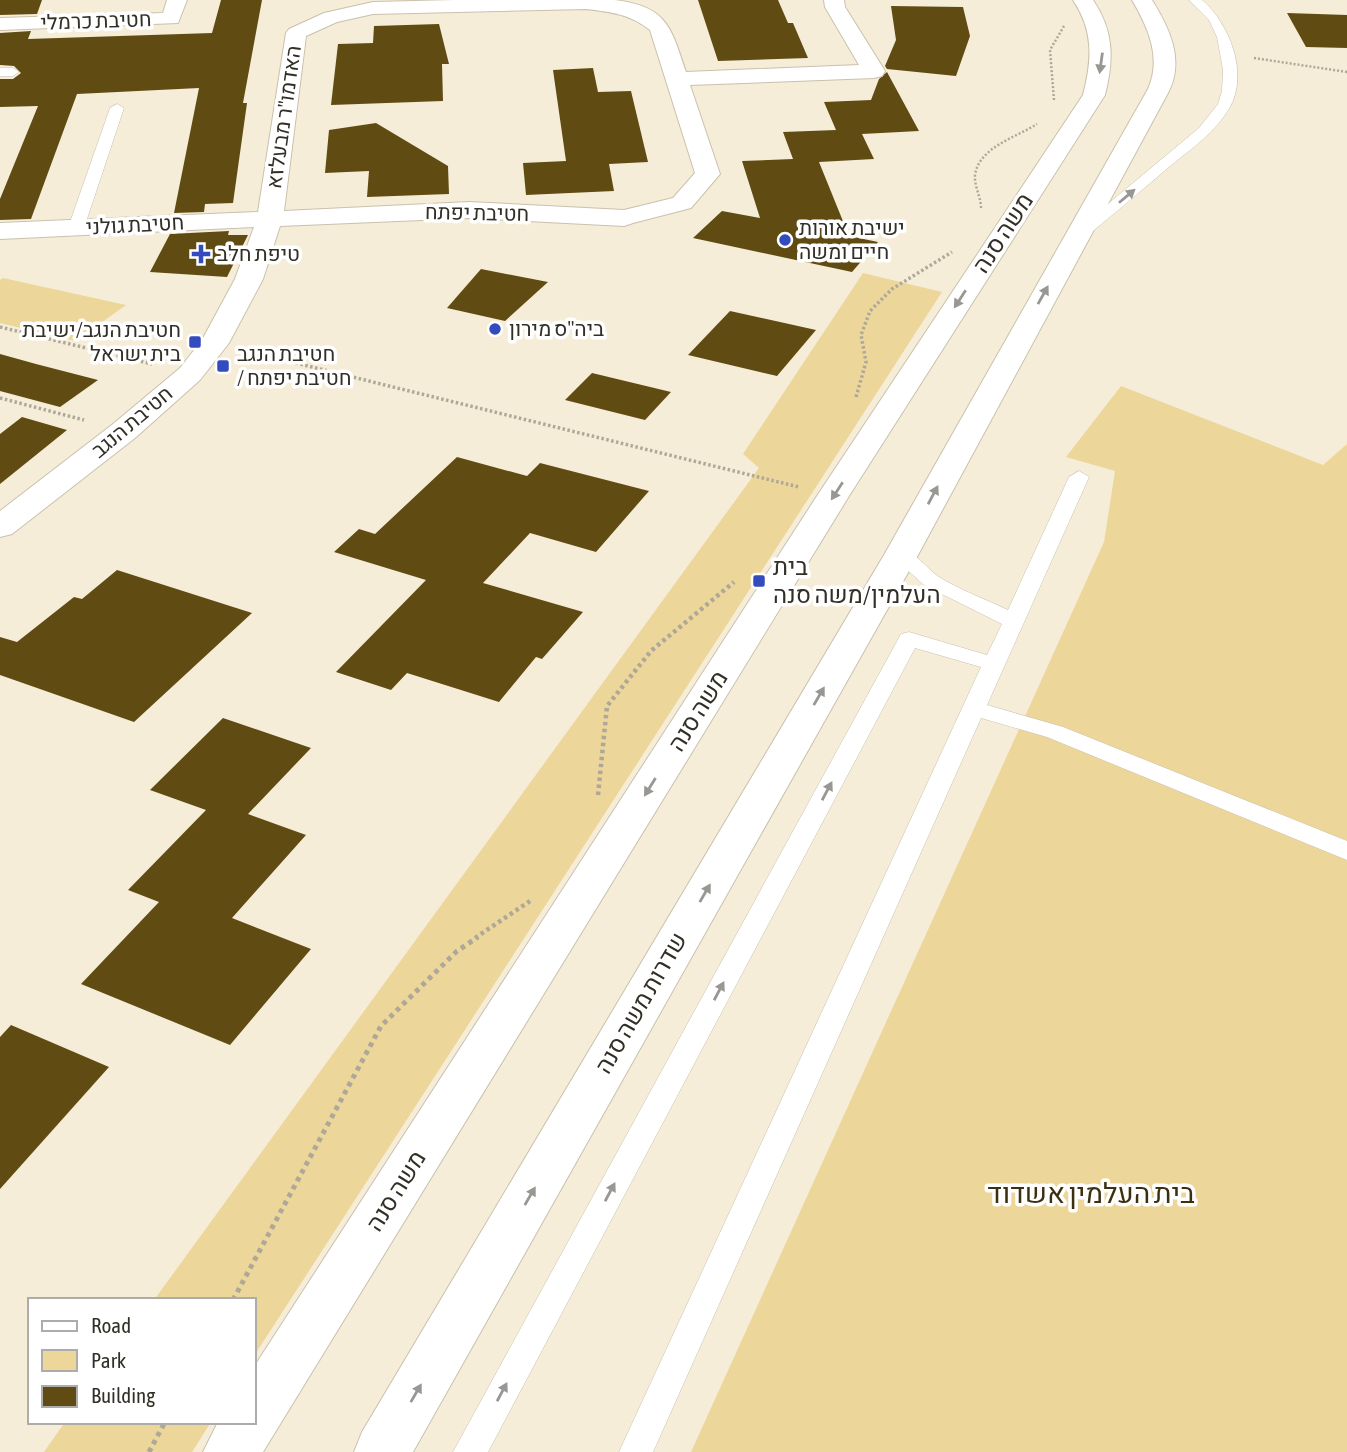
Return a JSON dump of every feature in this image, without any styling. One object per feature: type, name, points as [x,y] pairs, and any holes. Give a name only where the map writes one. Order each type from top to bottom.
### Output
[{"type":"main road","name":"חטיבת כרמלי","points":[[0,24],[172,19],[177,0]]},
{"type":"main road","points":[[677,79],[874,71],[835,7],[834,0]]},
{"type":"main road","points":[[901,555],[1164,75],[1164,52],[1150,12],[1142,0]]},
{"type":"main road","name":"האדמו\"ר מבעלזא","points":[[270,218],[296,33],[331,16],[394,7],[586,3],[653,9],[708,174],[682,203]]},
{"type":"main road","name":"משה סנה","points":[[256,1413],[818,486],[1094,94],[1102,69],[1103,45],[1090,9],[1075,10]]},
{"type":"main road","points":[[296,11],[296,33]]},
{"type":"main road","name":"חטיבת יפתח","points":[[270,218],[469,210],[624,218],[682,203]]},
{"type":"main road","name":"חטיבת גולני","points":[[0,231],[270,218]]},
{"type":"main road","name":"חטיבת הנגב","points":[[0,527],[124,431],[190,374],[215,343],[249,279],[270,218]]},
{"type":"main road","name":"שדרות משה סנה","points":[[382,1452],[901,555]]},
{"type":"main road","points":[[231,1452],[249,1424]]},
{"type":"lane","points":[[1074,239],[1204,131],[1220,113],[1227,99],[1227,54],[1214,18],[1195,0]]},
{"type":"lane","points":[[76,228],[117,108]]},
{"type":"lane","points":[[636,1452],[1079,477]]},
{"type":"lane","points":[[901,555],[931,581],[1013,621]]},
{"type":"lane","points":[[470,1452],[909,639],[994,664]]},
{"type":"lane","points":[[974,709],[1055,732],[1347,852]]},
{"type":"path","points":[[1051,108],[1055,96],[1050,50],[1075,10]]},
{"type":"path","points":[[1227,54],[1347,72]]},
{"type":"path","points":[[978,217],[982,205],[975,176],[983,159],[994,149],[1045,119]]},
{"type":"path","points":[[854,406],[866,362],[861,335],[870,311],[892,289],[960,246]]},
{"type":"path","points":[[0,327],[190,374]]},
{"type":"path","points":[[215,343],[796,486],[818,486]]},
{"type":"path","points":[[0,398],[124,431]]},
{"type":"path","points":[[796,486],[818,486]]},
{"type":"path","points":[[789,497],[796,486]]},
{"type":"path","points":[[597,799],[607,706],[651,651],[733,584],[740,573]]},
{"type":"path","points":[[234,1298],[381,1026],[457,951],[531,900]]},
{"type":"path","points":[[149,1452],[164,1424]]},
{"type":"green space","points":[[863,273],[942,292],[256,1353],[256,1298],[155,1298],[759,468],[743,454]]},
{"type":"green space","points":[[3,278],[126,305],[76,341],[0,323],[0,280]]},
{"type":"green space","name":"בית העלמין אשדוד","points":[[1121,386],[1323,465],[1347,444],[1347,1452],[691,1452],[1104,542],[1115,471],[1066,457]]},
{"type":"green space","points":[[64,1424],[210,1424],[192,1452],[44,1452]]},
{"type":"building","points":[[0,0],[42,0],[37,14],[0,15]]},
{"type":"building","points":[[221,0],[262,0],[243,103],[247,103],[233,203],[205,204],[204,212],[174,213],[199,88],[77,94],[31,219],[0,220],[0,199],[38,106],[0,107],[0,79],[13,79],[21,73],[14,66],[0,65],[0,33],[31,31],[28,39],[212,33]]},
{"type":"building","points":[[698,0],[778,0],[788,23],[793,23],[808,58],[718,61]]},
{"type":"building","points":[[891,6],[963,7],[970,36],[956,76],[887,69],[885,66],[896,40]]},
{"type":"building","points":[[1287,13],[1347,15],[1347,48],[1306,47]]},
{"type":"building","points":[[439,24],[449,64],[442,64],[443,101],[331,105],[338,44],[373,43],[374,26]]},
{"type":"building","points":[[593,68],[598,92],[631,91],[648,162],[609,164],[614,191],[526,195],[523,163],[566,161],[553,70]]},
{"type":"building","points":[[887,72],[919,131],[862,134],[874,159],[819,162],[849,236],[878,242],[852,272],[693,238],[722,211],[760,218],[742,161],[793,159],[783,132],[836,130],[824,102],[871,100],[879,79]]},
{"type":"building","points":[[376,123],[448,166],[449,194],[367,197],[369,171],[325,173],[329,130]]},
{"type":"building","name":"טיפת חלב","points":[[229,231],[228,235],[248,235],[227,277],[150,272],[170,234]]},
{"type":"building","points":[[481,269],[548,282],[505,321],[447,308]]},
{"type":"building","points":[[730,311],[816,330],[777,376],[688,355]]},
{"type":"building","points":[[0,354],[98,380],[60,407],[0,391]]},
{"type":"building","points":[[592,373],[671,392],[645,420],[565,400]]},
{"type":"building","points":[[22,417],[67,430],[0,484],[0,434]]},
{"type":"building","points":[[457,457],[527,476],[540,463],[649,491],[596,552],[530,533],[483,583],[583,612],[542,659],[536,657],[499,702],[407,673],[391,690],[336,672],[426,580],[334,552],[359,529],[375,534]]},
{"type":"building","points":[[117,570],[252,613],[134,722],[0,675],[0,637],[17,642],[74,597],[82,599]]},
{"type":"building","points":[[223,718],[311,748],[248,814],[306,835],[232,918],[311,949],[230,1045],[81,984],[159,902],[128,890],[206,810],[150,790]]},
{"type":"building","points":[[11,1025],[109,1067],[0,1189],[0,1037]]},
{"type":"place","name":"ישיבת אורות חיים ומשה","points":[[785,240]]},
{"type":"place","name":"טיפת חלב","points":[[201,254]]},
{"type":"place","name":"ביה\"ס מירון","points":[[495,329]]},
{"type":"place","name":"חטיבת הנגב/ישיבת בית ישראל","points":[[195,342]]},
{"type":"place","name":"חטיבת הנגב / חטיבת יפתח","points":[[223,366]]},
{"type":"place","name":"בית העלמין/משה סנה","points":[[759,581]]}]
